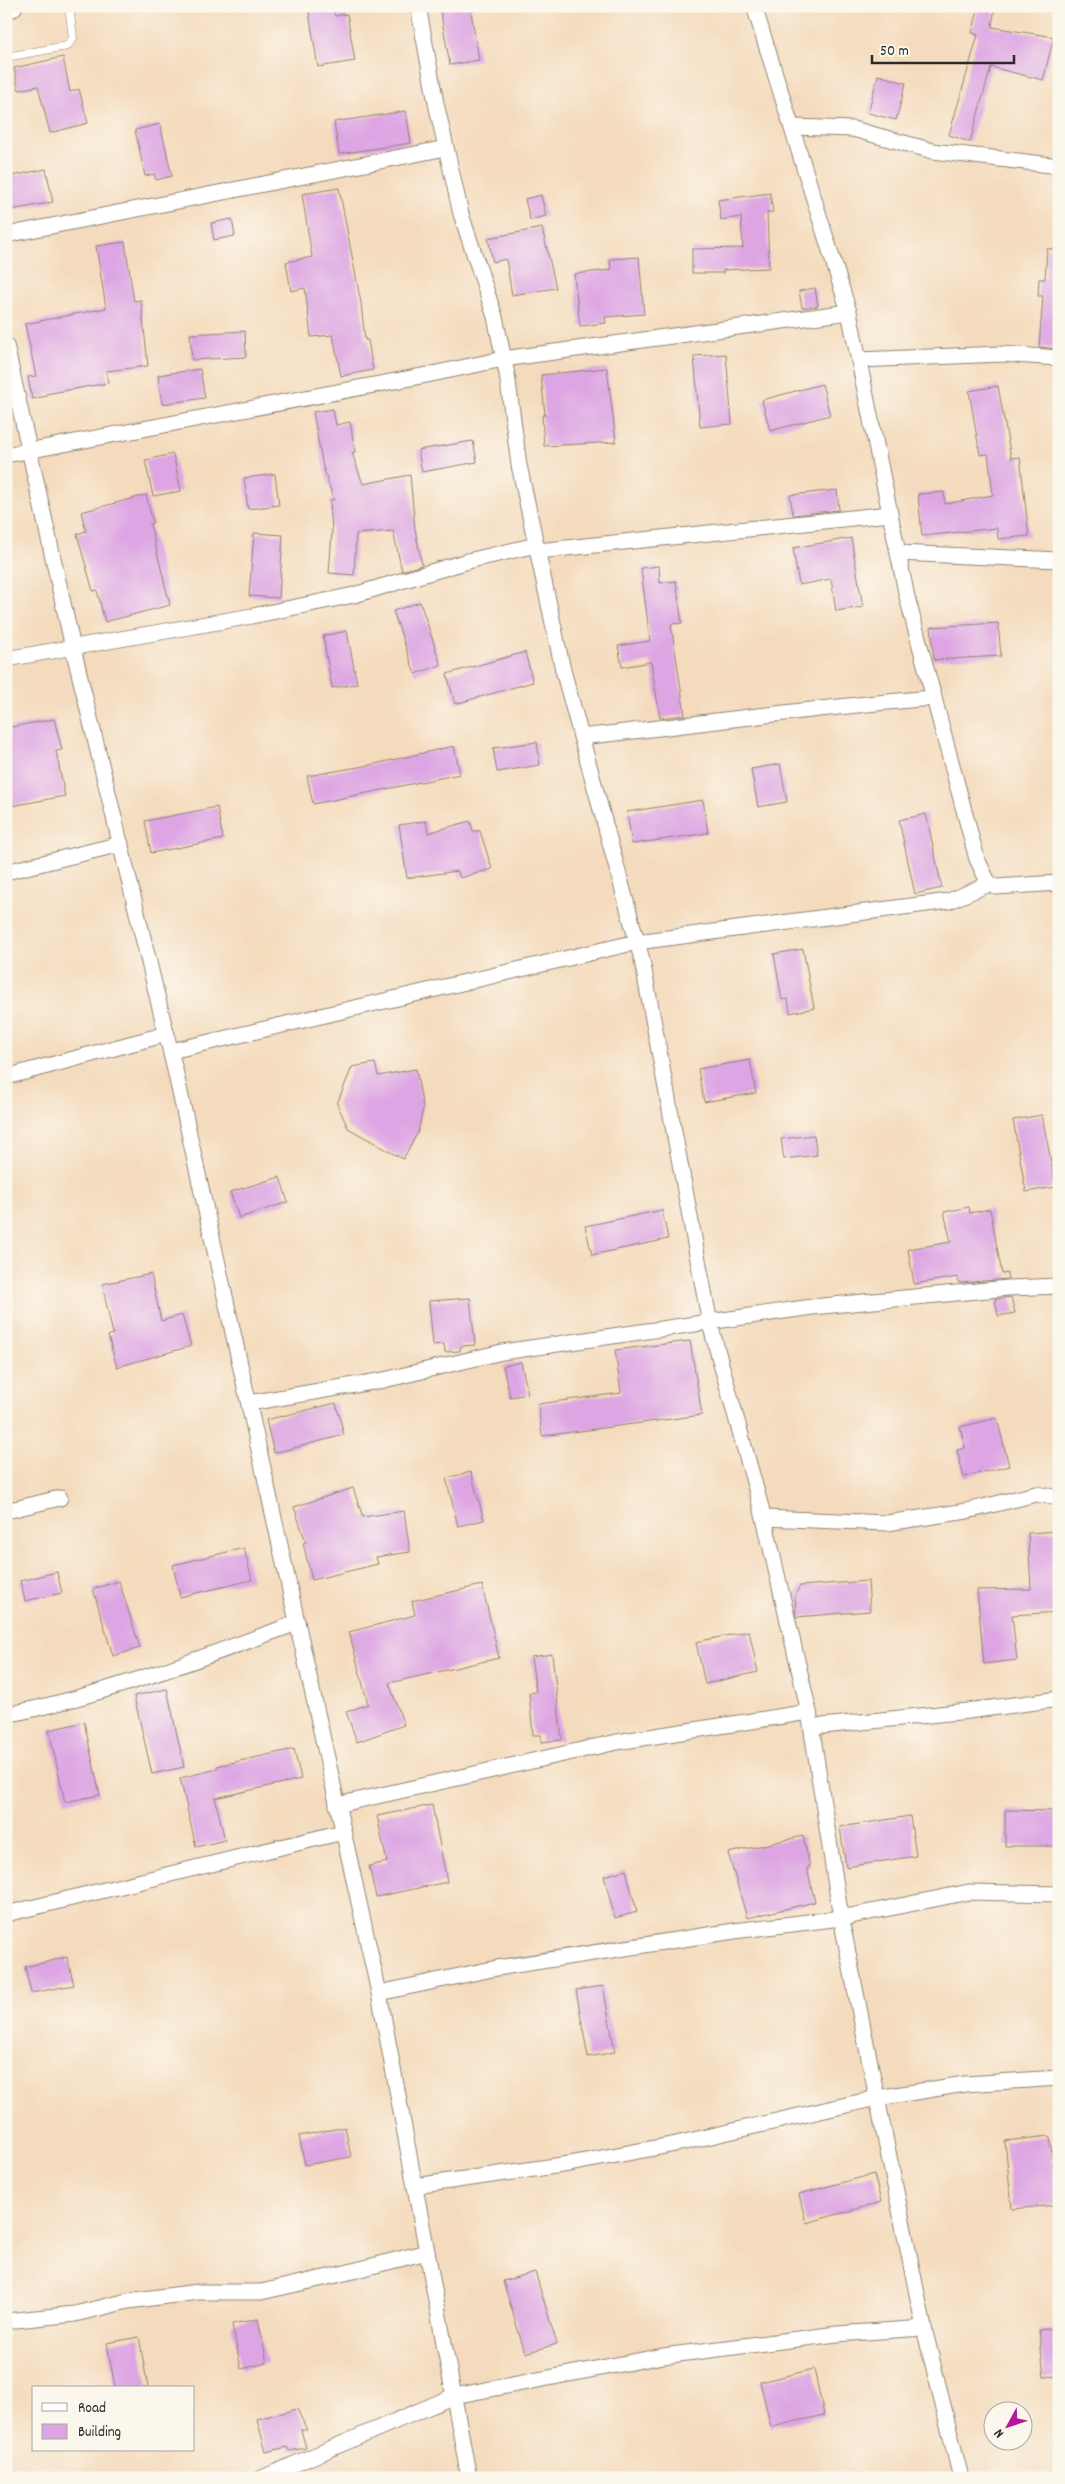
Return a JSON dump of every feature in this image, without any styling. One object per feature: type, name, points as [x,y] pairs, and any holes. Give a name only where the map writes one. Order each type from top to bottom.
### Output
[{"type":"street","points":[[6,8],[11,6]]},
{"type":"street","points":[[418,6],[461,214],[495,317],[519,465],[563,670],[637,942],[710,1324],[764,1518],[809,1712],[841,1918],[924,2328],[961,2478]]},
{"type":"street","points":[[754,6],[850,312],[907,597],[977,860],[989,884],[996,887],[1059,883]]},
{"type":"street","points":[[792,126],[853,128],[933,151],[1059,166]]},
{"type":"street","points":[[6,235],[446,148]]},
{"type":"street","points":[[6,455],[503,359],[625,340],[850,312]]},
{"type":"street","points":[[6,345],[73,648],[171,1051],[296,1623],[380,1993],[469,2478]]},
{"type":"street","points":[[859,360],[1001,354],[1059,358]]},
{"type":"street","points":[[6,659],[354,595],[468,561],[537,548],[890,514]]},
{"type":"street","points":[[898,553],[1059,560]]},
{"type":"street","points":[[581,737],[704,724],[840,705],[934,698]]},
{"type":"street","points":[[6,872],[120,844]]},
{"type":"street","points":[[171,1051],[637,942],[948,901],[989,884]]},
{"type":"street","points":[[6,1077],[167,1034]]},
{"type":"street","points":[[248,1403],[384,1380],[502,1352],[710,1324],[812,1307],[1008,1288],[1059,1286]]},
{"type":"street","points":[[764,1518],[887,1523],[967,1512],[1036,1494],[1059,1498]]},
{"type":"street","points":[[6,1511],[60,1498]]},
{"type":"street","points":[[6,1715],[60,1704],[187,1663],[296,1623]]},
{"type":"street","points":[[812,1728],[1059,1699]]},
{"type":"street","points":[[337,1805],[617,1742],[809,1712]]},
{"type":"street","points":[[6,1914],[343,1832]]},
{"type":"street","points":[[380,1993],[497,1968],[734,1931],[841,1918],[969,1892],[1059,1894]]},
{"type":"street","points":[[415,2186],[569,2164],[676,2144],[877,2098],[965,2084],[1059,2078]]},
{"type":"street","points":[[6,2321],[75,2314],[128,2301],[198,2292],[261,2292],[428,2252]]},
{"type":"street","points":[[262,2478],[454,2396],[663,2356],[837,2334],[924,2328]]},
{"type":"lane","points":[[6,57],[67,46],[73,38],[69,6]]},
{"type":"building","points":[[308,6],[333,6],[335,16],[347,14],[355,61],[318,67]]},
{"type":"building","points":[[470,6],[479,60],[450,65],[440,9]]},
{"type":"building","points":[[979,6],[995,6],[992,27],[1054,37],[1043,80],[991,67],[970,142],[949,135],[978,35],[972,33]]},
{"type":"building","points":[[63,57],[70,92],[79,89],[88,123],[50,133],[38,86],[19,90],[14,68]]},
{"type":"building","points":[[878,75],[906,83],[896,120],[868,113]]},
{"type":"building","points":[[406,111],[411,143],[339,154],[334,122]]},
{"type":"building","points":[[160,124],[172,176],[156,180],[154,174],[145,176],[135,130]]},
{"type":"building","points":[[46,169],[53,202],[6,211],[6,177]]},
{"type":"building","points":[[339,188],[361,303],[365,340],[368,340],[373,370],[341,376],[333,335],[311,337],[305,288],[291,291],[286,262],[312,257],[302,194]]},
{"type":"building","points":[[770,193],[773,212],[767,213],[769,268],[723,270],[723,273],[692,273],[692,249],[743,248],[741,217],[721,220],[718,200]]},
{"type":"building","points":[[541,195],[546,216],[530,220],[525,199]]},
{"type":"building","points":[[232,219],[235,236],[214,240],[211,223]]},
{"type":"building","points":[[542,228],[556,288],[512,295],[506,259],[493,262],[488,238]]},
{"type":"building","points":[[125,242],[134,301],[141,300],[148,366],[106,371],[108,383],[46,394],[47,396],[32,399],[28,377],[36,376],[25,324],[106,308],[96,246]]},
{"type":"building","points":[[1047,249],[1059,249],[1059,349],[1039,347],[1043,296],[1038,296],[1039,279],[1045,279]]},
{"type":"building","points":[[639,257],[644,314],[605,317],[606,323],[580,326],[574,274],[611,270],[610,259]]},
{"type":"building","points":[[815,288],[818,306],[802,308],[799,291]]},
{"type":"building","points":[[245,331],[246,357],[192,360],[190,334]]},
{"type":"building","points":[[726,354],[732,424],[700,427],[694,356]]},
{"type":"building","points":[[607,368],[616,442],[544,446],[542,415],[545,415],[541,375]]},
{"type":"building","points":[[200,369],[205,398],[162,404],[158,375]]},
{"type":"building","points":[[822,384],[830,415],[770,431],[762,400]]},
{"type":"building","points":[[998,386],[1011,458],[1020,457],[1029,536],[998,539],[997,528],[922,536],[918,494],[944,492],[945,504],[993,495],[988,454],[980,455],[969,391]]},
{"type":"building","points":[[333,409],[336,425],[350,422],[355,452],[352,453],[363,484],[410,475],[415,529],[422,565],[402,571],[393,531],[356,534],[354,575],[329,573],[332,533],[330,500],[334,500],[323,467],[313,412]]},
{"type":"building","points":[[473,441],[477,462],[422,472],[418,450]]},
{"type":"building","points":[[173,454],[181,491],[153,496],[145,460]]},
{"type":"building","points":[[275,474],[279,505],[248,509],[244,478]]},
{"type":"building","points":[[837,490],[839,510],[793,515],[790,495]]},
{"type":"building","points":[[146,495],[153,523],[150,524],[170,605],[105,622],[97,590],[93,591],[77,534],[86,531],[81,512]]},
{"type":"building","points":[[254,533],[283,535],[279,598],[249,596]]},
{"type":"building","points":[[851,538],[863,607],[836,611],[831,579],[799,585],[793,548]]},
{"type":"building","points":[[659,566],[660,583],[676,581],[682,623],[671,624],[685,715],[660,718],[651,662],[622,667],[618,646],[650,641],[641,568]]},
{"type":"building","points":[[420,602],[441,665],[415,674],[393,611]]},
{"type":"building","points":[[998,623],[1001,656],[934,660],[931,627]]},
{"type":"building","points":[[347,631],[357,684],[332,688],[323,636]]},
{"type":"building","points":[[525,652],[533,682],[455,704],[447,674]]},
{"type":"building","points":[[54,719],[62,750],[56,751],[65,796],[6,807],[6,728]]},
{"type":"building","points":[[537,742],[540,765],[497,772],[493,748]]},
{"type":"building","points":[[454,746],[460,774],[313,804],[307,776],[370,765]]},
{"type":"building","points":[[780,764],[787,802],[758,807],[751,769]]},
{"type":"building","points":[[703,800],[708,833],[632,844],[627,812]]},
{"type":"building","points":[[217,807],[223,839],[151,853],[145,821]]},
{"type":"building","points":[[926,814],[942,888],[915,894],[899,820]]},
{"type":"building","points":[[426,821],[428,833],[470,821],[473,831],[480,831],[492,869],[460,878],[458,871],[407,878],[399,825]]},
{"type":"building","points":[[803,949],[814,1008],[790,1013],[788,999],[782,1000],[774,954]]},
{"type":"building","points":[[750,1060],[756,1093],[704,1102],[698,1069]]},
{"type":"building","points":[[375,1063],[378,1076],[416,1069],[423,1108],[418,1132],[403,1159],[348,1128],[337,1104],[352,1067]]},
{"type":"building","points":[[1042,1115],[1056,1187],[1026,1192],[1013,1120]]},
{"type":"building","points":[[814,1135],[817,1155],[784,1159],[781,1139]]},
{"type":"building","points":[[280,1177],[288,1202],[239,1218],[230,1192]]},
{"type":"building","points":[[969,1207],[970,1213],[990,1209],[1002,1274],[1007,1273],[1008,1279],[959,1283],[958,1277],[914,1284],[908,1249],[951,1242],[944,1212]]},
{"type":"building","points":[[662,1210],[668,1239],[592,1255],[585,1226]]},
{"type":"building","points":[[151,1274],[161,1321],[182,1315],[191,1346],[117,1367],[108,1336],[113,1334],[102,1284]]},
{"type":"building","points":[[1011,1297],[1015,1313],[998,1316],[995,1299]]},
{"type":"building","points":[[470,1298],[475,1345],[461,1346],[460,1351],[445,1352],[444,1344],[433,1345],[429,1301]]},
{"type":"building","points":[[690,1341],[702,1415],[542,1436],[538,1404],[621,1393],[615,1350]]},
{"type":"building","points":[[521,1362],[528,1394],[510,1397],[503,1366]]},
{"type":"building","points":[[336,1403],[344,1435],[274,1453],[266,1420]]},
{"type":"building","points":[[997,1418],[1009,1466],[964,1477],[957,1450],[965,1448],[960,1427]]},
{"type":"building","points":[[471,1472],[484,1520],[458,1526],[446,1478]]},
{"type":"building","points":[[353,1488],[363,1517],[404,1511],[410,1552],[376,1557],[378,1564],[312,1580],[303,1543],[306,1542],[294,1507]]},
{"type":"building","points":[[1059,1531],[1059,1612],[1012,1615],[1017,1660],[984,1664],[977,1590],[1031,1589],[1028,1533]]},
{"type":"building","points":[[244,1548],[252,1580],[180,1597],[173,1565]]},
{"type":"building","points":[[57,1572],[62,1593],[25,1601],[20,1581]]},
{"type":"building","points":[[119,1581],[140,1648],[113,1656],[93,1589]]},
{"type":"building","points":[[868,1581],[870,1611],[796,1617],[795,1595],[800,1586]]},
{"type":"building","points":[[482,1585],[499,1658],[389,1683],[404,1725],[357,1742],[346,1712],[368,1704],[349,1632],[415,1615],[412,1601]]},
{"type":"building","points":[[749,1631],[758,1672],[705,1684],[696,1642]]},
{"type":"building","points":[[552,1654],[562,1740],[541,1742],[541,1735],[533,1735],[529,1693],[536,1692],[531,1657]]},
{"type":"building","points":[[167,1689],[184,1767],[152,1774],[134,1696]]},
{"type":"building","points":[[84,1722],[100,1795],[65,1802],[49,1730]]},
{"type":"building","points":[[294,1749],[301,1779],[215,1798],[225,1840],[196,1847],[180,1778],[217,1769],[217,1766]]},
{"type":"building","points":[[432,1805],[447,1882],[376,1897],[369,1866],[387,1862],[377,1816]]},
{"type":"building","points":[[1005,1810],[1059,1811],[1059,1846],[1005,1846]]},
{"type":"building","points":[[910,1816],[916,1856],[846,1867],[840,1827]]},
{"type":"building","points":[[803,1836],[810,1867],[807,1868],[815,1902],[747,1918],[728,1853]]},
{"type":"building","points":[[626,1870],[637,1912],[615,1918],[604,1876]]},
{"type":"building","points":[[67,1957],[74,1985],[31,1993],[25,1967]]},
{"type":"building","points":[[603,1986],[615,2052],[588,2057],[576,1990]]},
{"type":"building","points":[[345,2127],[351,2157],[305,2165],[299,2136]]},
{"type":"building","points":[[1050,2136],[1057,2205],[1012,2209],[1005,2141]]},
{"type":"building","points":[[874,2174],[881,2202],[806,2223],[799,2194]]},
{"type":"building","points":[[535,2272],[557,2344],[525,2353],[503,2281]]},
{"type":"building","points":[[258,2319],[267,2363],[241,2369],[232,2324]]},
{"type":"building","points":[[1059,2328],[1059,2376],[1044,2377],[1039,2330]]},
{"type":"building","points":[[139,2337],[148,2386],[115,2386],[107,2343]]},
{"type":"building","points":[[814,2369],[824,2415],[771,2427],[760,2382]]},
{"type":"building","points":[[297,2409],[307,2430],[301,2430],[306,2448],[289,2451],[287,2447],[266,2452],[257,2419]]}]
